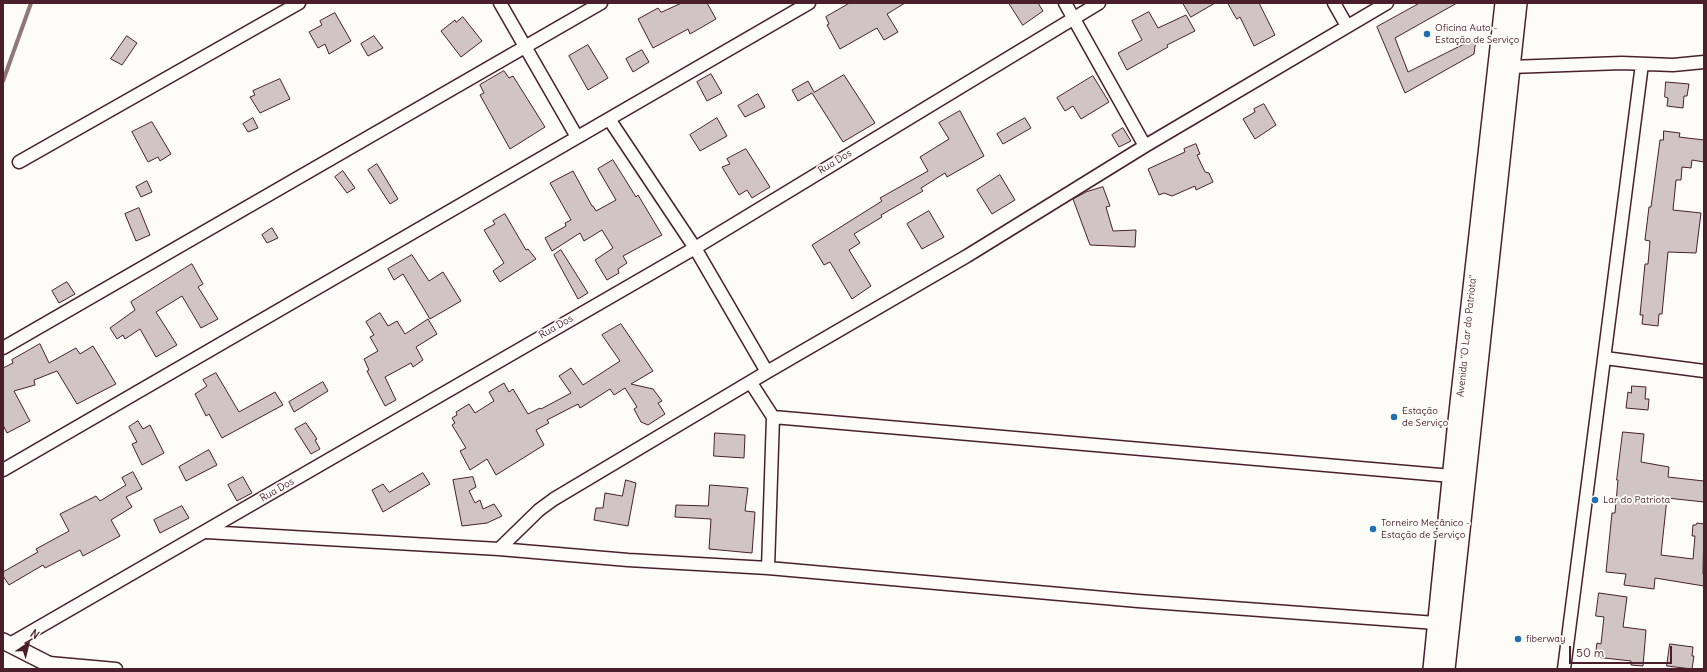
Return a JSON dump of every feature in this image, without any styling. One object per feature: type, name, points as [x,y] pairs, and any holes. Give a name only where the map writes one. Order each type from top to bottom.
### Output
[{"type":"main road","name":"Avenida \"O Lar do Patriota\"","points":[[1432,669],[1456,430],[1504,3]]},
{"type":"main road","name":"Avenida \"O Lar do Patriota\"","points":[[1446,669],[1518,3]]},
{"type":"street","points":[[19,162],[299,3]]},
{"type":"street","points":[[500,3],[577,137]]},
{"type":"street","points":[[3,348],[601,3]]},
{"type":"street","points":[[3,470],[809,3]]},
{"type":"street","points":[[1065,3],[1145,146]]},
{"type":"street","name":"Rua Dos","points":[[6,643],[206,532],[553,329],[695,248],[1098,3]]},
{"type":"street","points":[[1334,3],[1347,26]]},
{"type":"street","points":[[499,549],[539,510],[554,499],[750,383],[766,372],[967,256],[1145,146],[1387,3]]},
{"type":"street","points":[[1510,67],[1622,63],[1673,65],[1704,62]]},
{"type":"street","points":[[1564,669],[1642,64]]},
{"type":"street","points":[[609,120],[695,248],[766,372]]},
{"type":"street","points":[[1605,358],[1704,370]]},
{"type":"street","points":[[750,383],[773,417],[768,568]]},
{"type":"street","points":[[773,417],[1452,476]]},
{"type":"street","points":[[206,532],[499,549],[628,560],[768,568],[1138,601],[1436,623]]},
{"type":"street","points":[[6,643],[53,666],[116,669]]},
{"type":"building","points":[[682,3],[707,3],[716,19],[690,34],[688,29],[653,48],[638,19],[658,8],[661,12]]},
{"type":"building","points":[[850,3],[905,3],[887,14],[898,32],[884,40],[877,28],[840,49],[827,25],[829,24],[826,17]]},
{"type":"building","points":[[1009,3],[1038,3],[1043,11],[1023,25]]},
{"type":"building","points":[[1183,3],[1215,3],[1191,17]]},
{"type":"building","points":[[1228,3],[1259,3],[1275,35],[1254,46],[1240,17],[1237,19]]},
{"type":"building","points":[[1420,3],[1457,3],[1395,38],[1408,72],[1476,38],[1474,54],[1405,93],[1377,27]]},
{"type":"building","points":[[1149,12],[1158,28],[1186,15],[1195,31],[1167,45],[1168,47],[1127,70],[1118,53],[1142,40],[1132,21]]},
{"type":"building","points":[[335,13],[351,41],[329,54],[325,44],[318,48],[309,32],[322,25],[320,21]]},
{"type":"building","points":[[463,17],[482,41],[461,57],[441,31],[455,20],[456,22]]},
{"type":"building","points":[[127,36],[137,43],[122,65],[111,59]]},
{"type":"building","points":[[374,36],[383,48],[368,56],[361,44]]},
{"type":"building","points":[[588,45],[608,78],[588,90],[569,56]]},
{"type":"building","points":[[642,50],[649,62],[633,72],[626,59]]},
{"type":"building","points":[[504,71],[509,78],[513,76],[545,127],[510,149],[480,95],[484,93],[480,85]]},
{"type":"building","points":[[711,74],[722,93],[707,101],[697,82]]},
{"type":"building","points":[[844,75],[875,123],[843,142],[812,93],[798,101],[792,90],[808,81],[814,92]]},
{"type":"building","points":[[1093,76],[1109,102],[1081,119],[1073,106],[1065,111],[1057,98]]},
{"type":"building","points":[[280,79],[290,99],[260,113],[250,97],[255,95],[253,91]]},
{"type":"building","points":[[1666,82],[1689,84],[1687,96],[1684,96],[1683,108],[1667,106],[1668,98],[1665,97]]},
{"type":"building","points":[[758,94],[765,107],[745,117],[738,106]]},
{"type":"building","points":[[1264,104],[1276,125],[1255,139],[1243,119],[1255,112],[1254,109]]},
{"type":"building","points":[[960,111],[984,156],[947,177],[945,173],[921,188],[923,191],[881,215],[882,217],[854,234],[860,243],[849,250],[871,286],[852,299],[830,262],[824,265],[812,245],[882,201],[880,198],[928,171],[920,157],[949,139],[939,123]]},
{"type":"building","points":[[253,118],[258,128],[248,132],[243,124]]},
{"type":"building","points":[[717,118],[727,136],[700,151],[690,135]]},
{"type":"building","points":[[1025,118],[1031,128],[1003,144],[997,134]]},
{"type":"building","points":[[152,122],[171,154],[160,161],[158,157],[148,162],[132,132]]},
{"type":"building","points":[[1123,128],[1131,141],[1119,147],[1112,135]]},
{"type":"building","points":[[1664,131],[1680,133],[1679,137],[1704,140],[1704,162],[1692,160],[1691,168],[1682,167],[1681,180],[1676,180],[1673,210],[1701,213],[1696,253],[1668,252],[1662,314],[1659,314],[1658,326],[1642,324],[1643,315],[1640,315],[1645,264],[1648,264],[1650,241],[1645,240],[1649,207],[1651,207],[1660,140],[1663,140]]},
{"type":"building","points":[[1196,144],[1200,154],[1197,155],[1205,172],[1209,173],[1213,182],[1196,190],[1195,186],[1172,196],[1164,193],[1159,195],[1148,169],[1185,152],[1184,149]]},
{"type":"building","points":[[746,149],[770,187],[752,198],[747,190],[739,195],[722,167],[730,164],[727,159]]},
{"type":"building","points":[[613,160],[636,197],[638,195],[662,235],[623,256],[627,263],[618,269],[619,273],[607,280],[595,260],[613,248],[602,230],[584,241],[580,233],[552,251],[545,238],[566,226],[565,223],[571,220],[550,183],[573,171],[596,211],[616,200],[598,169]]},
{"type":"building","points":[[377,164],[398,199],[390,204],[368,170]]},
{"type":"building","points":[[343,171],[355,188],[347,193],[335,177]]},
{"type":"building","points":[[1000,175],[1015,200],[992,214],[977,190]]},
{"type":"building","points":[[147,181],[152,192],[141,197],[136,187]]},
{"type":"building","points":[[1103,187],[1110,206],[1106,207],[1113,231],[1136,230],[1135,247],[1090,245],[1073,199],[1086,192]]},
{"type":"building","points":[[139,208],[150,235],[136,241],[125,214]]},
{"type":"building","points":[[929,211],[944,237],[922,249],[907,224]]},
{"type":"building","points":[[505,214],[526,250],[528,249],[536,259],[500,282],[493,271],[504,263],[484,230],[495,224],[493,221]]},
{"type":"building","points":[[272,228],[278,238],[267,243],[262,235]]},
{"type":"building","points":[[561,250],[588,293],[578,299],[554,255]]},
{"type":"building","points":[[412,255],[429,281],[443,272],[461,301],[430,319],[403,274],[394,280],[388,269]]},
{"type":"building","points":[[192,264],[203,284],[198,287],[218,319],[201,328],[182,296],[156,312],[177,345],[156,357],[140,329],[125,339],[123,335],[117,339],[110,328],[135,310],[131,302]]},
{"type":"building","points":[[67,282],[75,294],[59,303],[52,291]]},
{"type":"building","points":[[380,313],[388,326],[397,321],[405,334],[428,319],[437,334],[416,347],[423,360],[413,367],[411,363],[385,377],[396,400],[385,406],[367,371],[369,370],[364,359],[378,351],[370,337],[374,335],[366,322]]},
{"type":"building","points":[[621,324],[653,371],[631,384],[653,389],[662,401],[658,403],[665,414],[648,425],[641,422],[634,409],[637,407],[625,388],[614,395],[610,389],[580,408],[578,404],[547,420],[549,423],[536,430],[544,445],[496,475],[487,459],[470,470],[460,451],[466,448],[452,425],[455,423],[452,418],[457,415],[456,412],[469,404],[475,413],[494,401],[489,392],[504,383],[509,392],[513,389],[528,414],[540,408],[541,409],[571,393],[559,376],[571,368],[583,385],[620,361],[602,335]]},
{"type":"building","points":[[40,344],[49,363],[76,348],[80,354],[93,346],[116,384],[77,404],[57,371],[34,380],[35,385],[14,391],[30,421],[7,433],[3,425],[3,368],[13,363],[12,360]]},
{"type":"building","points":[[216,373],[239,412],[275,392],[283,405],[222,438],[209,414],[206,416],[195,394],[207,386],[203,380]]},
{"type":"building","points":[[323,382],[328,391],[294,412],[289,402]]},
{"type":"building","points":[[1632,386],[1646,387],[1645,399],[1649,399],[1648,410],[1626,408],[1628,392],[1631,393]]},
{"type":"building","points":[[138,421],[143,429],[150,425],[164,453],[142,465],[132,444],[137,442],[129,427]]},
{"type":"building","points":[[306,423],[317,439],[315,440],[320,449],[311,454],[295,429]]},
{"type":"building","points":[[1623,432],[1644,434],[1641,462],[1669,467],[1668,477],[1704,481],[1704,502],[1667,498],[1661,555],[1693,559],[1695,536],[1692,536],[1693,525],[1696,525],[1697,523],[1704,524],[1704,586],[1655,578],[1654,589],[1624,585],[1626,574],[1606,572],[1612,513],[1615,513],[1617,480]]},
{"type":"building","points":[[715,433],[745,435],[744,458],[714,456]]},
{"type":"building","points":[[209,450],[217,465],[186,481],[179,467]]},
{"type":"building","points":[[133,472],[142,489],[126,497],[132,507],[111,520],[120,536],[83,556],[80,550],[45,568],[43,565],[9,585],[3,576],[3,572],[38,552],[36,549],[69,531],[60,514],[96,496],[100,501],[126,485],[122,478]]},
{"type":"building","points":[[423,473],[430,484],[383,512],[372,490],[383,484],[389,492]]},
{"type":"building","points":[[243,477],[252,493],[237,501],[228,485]]},
{"type":"building","points":[[473,477],[476,487],[469,491],[475,503],[480,500],[483,509],[494,504],[502,516],[487,523],[462,526],[453,480]]},
{"type":"building","points":[[626,480],[636,483],[628,526],[594,520],[596,508],[603,508],[605,493],[622,496]]},
{"type":"building","points":[[710,485],[748,488],[745,511],[755,512],[752,553],[709,549],[711,519],[675,517],[676,505],[708,506]]},
{"type":"building","points":[[182,506],[189,518],[160,533],[154,520]]},
{"type":"building","points":[[1599,593],[1627,597],[1623,627],[1646,630],[1643,666],[1631,665],[1631,661],[1595,657],[1597,643],[1601,644],[1604,617],[1596,616]]},
{"type":"building","points":[[1670,644],[1693,647],[1692,656],[1694,656],[1692,669],[1667,666]]},
{"type":"waterway","points":[[3,81],[31,3]]},
{"type":"place","name":"Oficina Auto - Estação de Serviço","points":[[1427,34]]},
{"type":"place","name":"Estação de Serviço","points":[[1394,417]]},
{"type":"place","name":"Lar do Patriota","points":[[1595,500]]},
{"type":"place","name":"Torneiro Mecânico - Estação de Serviço","points":[[1373,529]]},
{"type":"place","name":"fiberway","points":[[1518,639]]}]
